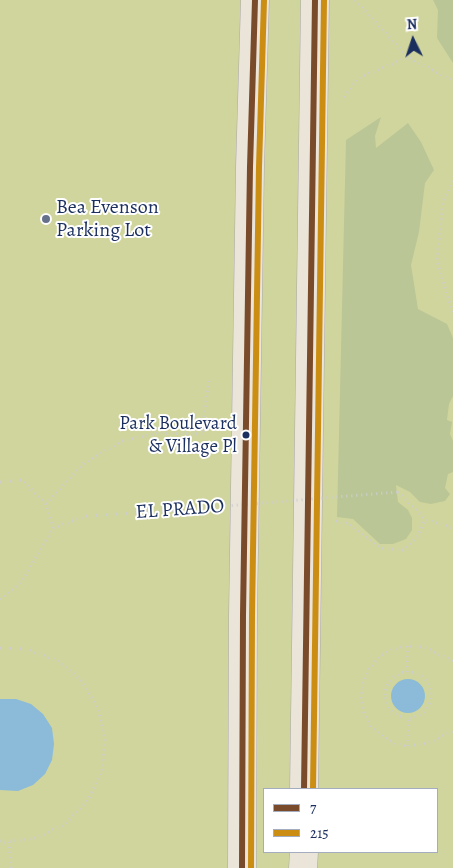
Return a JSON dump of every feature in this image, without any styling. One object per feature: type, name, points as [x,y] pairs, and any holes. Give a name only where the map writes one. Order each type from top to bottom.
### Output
[{"type":"main road","points":[[242,868],[244,539],[250,167],[256,0]]},
{"type":"main road","points":[[304,788],[315,0]]},
{"type":"main road","points":[[303,868],[304,853]]},
{"type":"path","points":[[355,0],[408,56],[453,81]]},
{"type":"path","points":[[342,99],[358,78],[408,56]]},
{"type":"path","points":[[453,181],[443,201],[437,262],[453,314]]},
{"type":"path","points":[[46,504],[84,463],[122,441],[158,433],[204,434],[204,415],[209,380]]},
{"type":"path","points":[[0,482],[22,480],[46,504],[53,528],[22,581],[0,599]]},
{"type":"path","name":"EL PRADO","points":[[53,528],[86,516],[398,492],[425,519]]},
{"type":"path","points":[[332,521],[350,524],[380,548],[403,550],[418,536],[425,519],[453,528]]},
{"type":"path","points":[[453,661],[424,647],[408,646],[392,649],[379,657],[369,669],[363,683],[361,698],[364,713],[371,726],[383,737],[397,744],[408,746],[428,743],[453,732]]},
{"type":"path","points":[[407,672],[408,646]]},
{"type":"path","points":[[0,648],[26,649],[56,660],[81,680],[98,708],[105,739],[102,771],[88,800],[65,824],[36,838],[9,842],[0,841]]},
{"type":"path","points":[[407,672],[421,676],[431,687],[432,694],[428,708],[423,714],[409,719],[394,714],[389,708],[385,692],[387,684],[392,678],[407,672]]},
{"type":"path","points":[[408,746],[409,719]]},
{"type":"path","points":[[9,842],[11,868]]},
{"type":"green space","points":[[0,0],[453,0],[453,868],[0,868]]},
{"type":"green space","points":[[433,0],[453,0],[453,63],[437,38],[438,10]]},
{"type":"green space","points":[[381,117],[375,136],[376,148],[408,123],[421,142],[434,170],[425,183],[419,232],[411,265],[418,309],[447,324],[453,338],[453,396],[449,404],[447,420],[452,422],[450,434],[453,441],[453,472],[448,474],[445,488],[450,494],[445,501],[431,504],[420,502],[410,492],[396,485],[398,502],[408,510],[412,518],[412,530],[406,539],[393,544],[380,544],[353,519],[337,517],[346,140]]},
{"type":"water","points":[[408,679],[420,684],[425,696],[420,708],[408,713],[396,708],[391,696],[396,684]]},
{"type":"water","points":[[0,699],[16,699],[31,704],[43,714],[52,728],[54,744],[52,760],[45,774],[33,785],[18,791],[0,790]]},
{"type":"transit line","name":"7","points":[[242,868],[243,615],[250,167],[255,0]]},
{"type":"transit line","name":"215","points":[[251,868],[252,615],[259,167],[264,0]]},
{"type":"transit line","name":"7","points":[[304,788],[315,0]]},
{"type":"transit line","name":"215","points":[[313,788],[324,0]]},
{"type":"place","name":"Bea Evenson Parking Lot","points":[[46,219]]},
{"type":"place","name":"Park Boulevard & Village Pl","points":[[246,435]]}]
